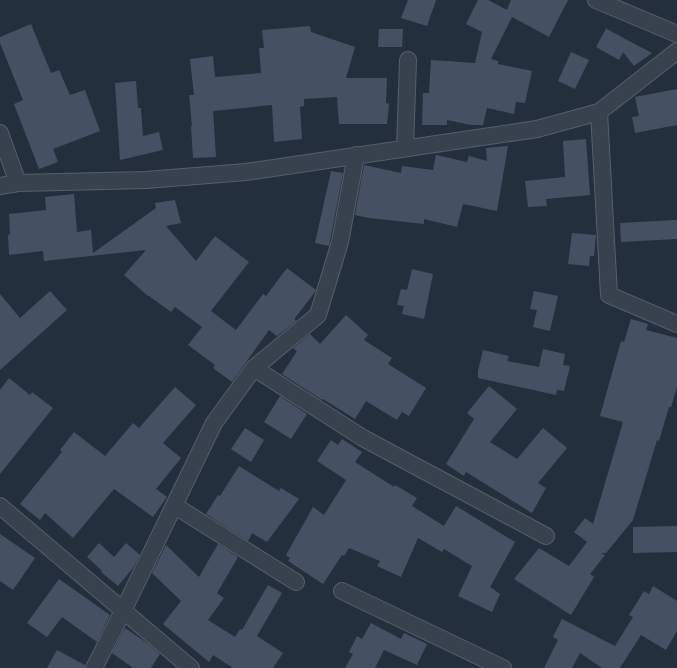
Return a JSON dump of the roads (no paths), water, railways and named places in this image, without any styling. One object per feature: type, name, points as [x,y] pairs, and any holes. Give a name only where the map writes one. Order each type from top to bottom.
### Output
[{"type":"street","points":[[596,0],[677,34]]},
{"type":"street","points":[[0,186],[18,183],[146,180],[246,172],[537,129],[599,112],[677,51]]},
{"type":"street","points":[[405,148],[408,60]]},
{"type":"street","points":[[599,112],[609,295],[677,324]]},
{"type":"street","points":[[0,133],[18,183]]},
{"type":"street","points":[[94,668],[175,506],[214,423],[254,368],[318,315],[340,242],[356,155]]},
{"type":"street","points":[[254,368],[363,438],[546,536]]},
{"type":"street","points":[[0,506],[190,668]]},
{"type":"street","points":[[175,506],[296,582]]},
{"type":"street","points":[[342,591],[503,668]]}]
